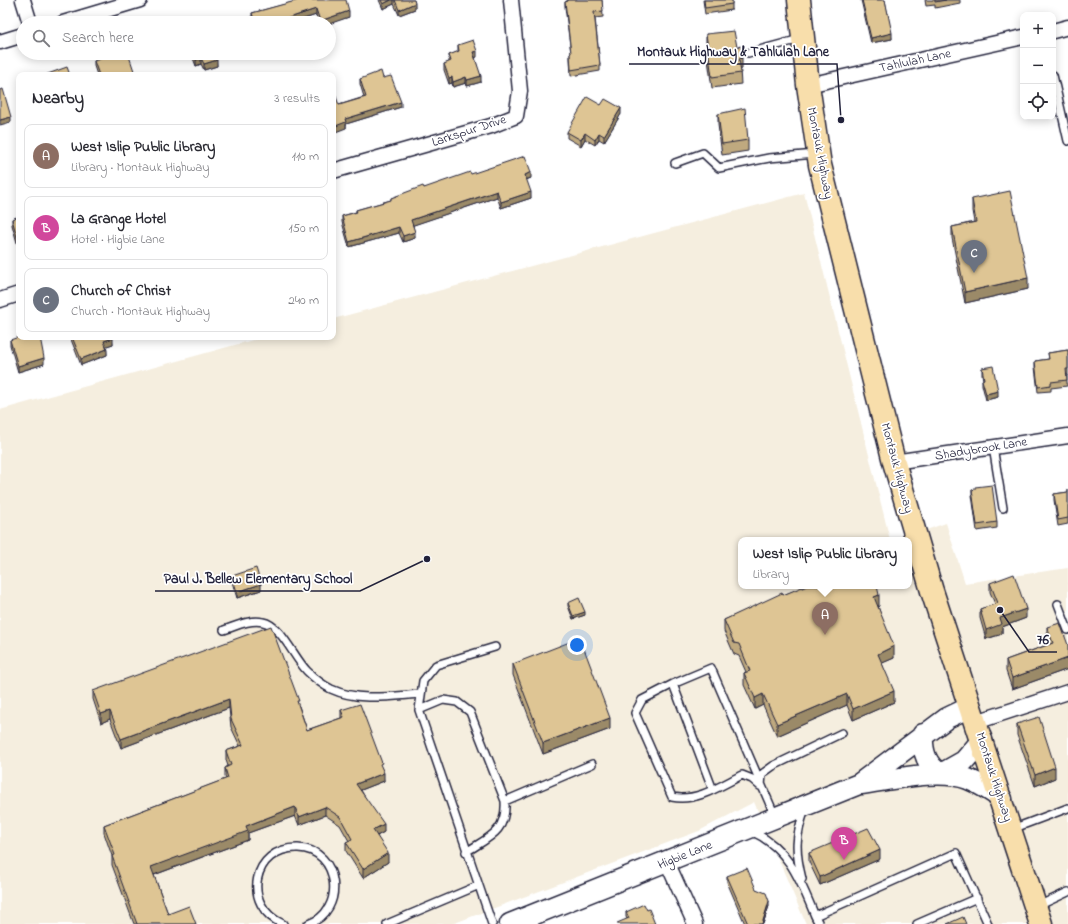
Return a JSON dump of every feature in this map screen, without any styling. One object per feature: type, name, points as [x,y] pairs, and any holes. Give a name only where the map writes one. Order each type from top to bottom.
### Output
[{"type":"main road","name":"Montauk Highway","points":[[799,0],[802,39],[818,154],[894,462],[932,591],[1002,799],[1038,915]]},
{"type":"main road","name":"Higbie Lane","points":[[510,924],[748,830],[859,784],[923,734],[947,718],[976,723],[964,761],[941,774]]},
{"type":"main road","points":[[923,734],[922,742],[925,757],[934,770],[941,774]]},
{"type":"main road","name":"Higbie Lane","points":[[859,784],[941,774],[966,778],[984,786],[1002,799]]},
{"type":"street","points":[[24,0],[28,16]]},
{"type":"street","points":[[86,16],[140,0]]},
{"type":"street","name":"Larkspur Drive","points":[[336,170],[491,126],[516,116],[520,91],[511,0]]},
{"type":"street","points":[[1056,30],[1068,27]]},
{"type":"street","points":[[0,42],[16,37]]},
{"type":"street","name":"Tahlulah Lane","points":[[808,85],[1020,38]]},
{"type":"street","points":[[0,300],[16,295]]},
{"type":"street","name":"Shadybrook Lane","points":[[894,462],[1068,436]]},
{"type":"street","points":[[976,723],[1068,692]]},
{"type":"street","points":[[667,862],[695,924]]},
{"type":"lane","points":[[748,53],[802,39]]},
{"type":"lane","points":[[1055,84],[1068,138]]},
{"type":"lane","points":[[675,163],[703,153],[719,168],[769,158],[818,154]]},
{"type":"lane","points":[[993,447],[1003,508]]},
{"type":"lane","points":[[1058,604],[1068,630]]},
{"type":"lane","points":[[224,630],[252,621],[264,622],[275,628],[307,670],[330,688],[346,695],[380,698],[421,694]]},
{"type":"lane","points":[[492,924],[477,886],[419,710],[423,681],[436,665],[495,646]]},
{"type":"lane","points":[[760,786],[752,779],[742,775],[701,796],[684,800],[672,797],[635,713],[642,700],[673,684],[711,668],[760,786],[776,818]]},
{"type":"lane","points":[[673,684],[713,790]]},
{"type":"lane","points":[[419,710],[443,700],[457,702],[470,712],[504,801],[505,811],[499,830],[466,852]]},
{"type":"lane","points":[[760,786],[762,774],[773,766],[842,733]]},
{"type":"lane","points":[[504,801],[592,764]]},
{"type":"lane","points":[[804,891],[796,857],[796,840],[806,806]]},
{"type":"lane","points":[[1011,829],[1068,808]]},
{"type":"lane","points":[[748,830],[770,841],[780,850],[792,867],[819,924]]},
{"type":"lane","points":[[283,924],[274,920],[264,911],[258,899],[256,886],[259,872],[266,861],[277,852],[289,848],[301,848],[313,852],[323,859],[330,869],[334,881],[332,899],[323,915],[312,923]]},
{"type":"lane","points":[[815,916],[956,853],[988,924]]},
{"type":"lane","points":[[387,924],[477,886]]},
{"type":"lane","points":[[1038,915],[1068,892]]},
{"type":"lane","points":[[917,924],[977,898]]},
{"type":"shaded area","points":[[804,193],[889,537],[738,537],[738,589],[912,589],[912,537],[906,537],[946,523],[965,583],[1068,568],[1068,924],[806,924],[754,802],[699,831],[452,924],[0,924],[0,410],[253,340],[336,340],[336,318]]},
{"type":"building","points":[[299,0],[346,0],[349,11],[334,16],[318,16],[316,9],[295,16],[253,16],[252,13]]},
{"type":"building","points":[[381,0],[391,0],[383,4]]},
{"type":"building","points":[[395,0],[414,0],[415,3],[399,10]]},
{"type":"building","points":[[568,0],[602,0],[603,11],[594,12],[600,65],[571,70],[571,53],[565,2]]},
{"type":"building","points":[[704,0],[732,0],[732,4],[705,8]]},
{"type":"building","points":[[862,0],[885,0],[892,33],[871,38]]},
{"type":"building","points":[[935,0],[946,0],[935,2]]},
{"type":"building","points":[[734,31],[737,47],[741,46],[742,58],[739,59],[741,73],[712,77],[706,34]]},
{"type":"building","points":[[473,40],[477,51],[473,52],[481,76],[467,80],[466,77],[453,82],[452,77],[449,78],[444,64],[451,61],[449,55],[459,51],[458,45]]},
{"type":"building","points":[[130,60],[134,72],[98,72],[94,61]]},
{"type":"building","points":[[202,60],[217,60],[204,64]]},
{"type":"building","points":[[67,67],[69,72],[53,72]]},
{"type":"building","points":[[381,71],[383,78],[391,76],[401,102],[345,119],[346,122],[336,126],[336,97],[339,105],[366,97],[360,79]]},
{"type":"building","points":[[3,89],[11,117],[0,120],[0,90]]},
{"type":"building","points":[[587,97],[601,105],[605,99],[621,108],[604,136],[599,133],[595,140],[585,133],[581,140],[567,132]]},
{"type":"building","points":[[745,108],[748,140],[722,144],[718,114]]},
{"type":"building","points":[[525,156],[531,172],[525,175],[531,192],[501,202],[497,191],[411,220],[415,232],[403,236],[399,227],[349,242],[342,216],[357,212],[356,210],[391,200],[391,198],[423,186],[424,188],[470,172],[471,174]]},
{"type":"building","points":[[1010,191],[1028,278],[965,292],[952,227],[976,222],[972,199]]},
{"type":"building","points":[[16,217],[16,233],[12,219]]},
{"type":"building","points":[[16,338],[16,340],[41,340],[44,358],[18,366],[10,340]]},
{"type":"building","points":[[73,340],[107,340],[104,341],[107,349],[81,359]]},
{"type":"building","points":[[1068,350],[1068,369],[1066,369],[1067,380],[1051,382],[1051,385],[1038,387],[1035,361],[1049,359],[1048,353]]},
{"type":"building","points":[[993,366],[998,391],[986,394],[982,380],[984,379],[982,368]]},
{"type":"building","points":[[992,485],[997,522],[977,525],[972,490],[975,489],[975,487]]},
{"type":"building","points":[[1068,492],[1068,518],[1058,520],[1054,494]]},
{"type":"building","points":[[256,568],[261,584],[237,592],[232,576]]},
{"type":"building","points":[[1014,574],[1026,609],[1000,618],[1002,624],[986,630],[980,609],[998,603],[990,583]]},
{"type":"building","points":[[797,589],[878,589],[879,595],[874,597],[894,646],[878,654],[894,691],[853,709],[847,694],[777,724],[763,694],[755,698],[744,673],[750,671],[739,644],[734,643],[724,620],[782,593],[783,595]]},
{"type":"building","points":[[579,598],[585,612],[573,616],[568,603]]},
{"type":"building","points":[[1060,623],[1068,645],[1068,658],[1012,678],[1006,660],[1053,643],[1047,627]]},
{"type":"building","points":[[271,626],[299,701],[297,701],[307,730],[344,717],[341,710],[360,704],[382,763],[380,764],[384,773],[356,784],[384,824],[373,830],[388,853],[363,869],[346,842],[352,839],[340,817],[325,807],[299,817],[295,807],[246,826],[248,831],[151,867],[168,914],[189,906],[196,924],[137,924],[112,856],[115,855],[104,825],[228,778],[225,768],[231,765],[226,751],[243,745],[231,719],[229,699],[121,739],[110,711],[101,714],[93,691]]},
{"type":"building","points":[[580,638],[610,718],[543,743],[513,664]]},
{"type":"building","points":[[1039,717],[1055,767],[1035,775],[1017,724]]},
{"type":"building","points":[[868,828],[880,850],[820,877],[809,853]]},
{"type":"building","points":[[747,868],[756,889],[766,893],[769,901],[762,924],[748,924],[727,876]]},
{"type":"building","points":[[644,904],[647,910],[649,909],[655,924],[617,924],[629,918],[626,912]]},
{"type":"building","points":[[963,917],[966,924],[947,924]]},
{"type":"place","name":"Montauk Highway & Tahlulah Lane","points":[[841,120]]},
{"type":"place","name":"Church of Christ","points":[[974,273]]},
{"type":"place","name":"Paul J. Bellew Elementary School","points":[[427,559]]},
{"type":"place","name":"76","points":[[1000,610]]},
{"type":"place","name":"West Islip Public Library","points":[[825,635]]},
{"type":"place","name":"La Grange Hotel","points":[[844,860]]}]
